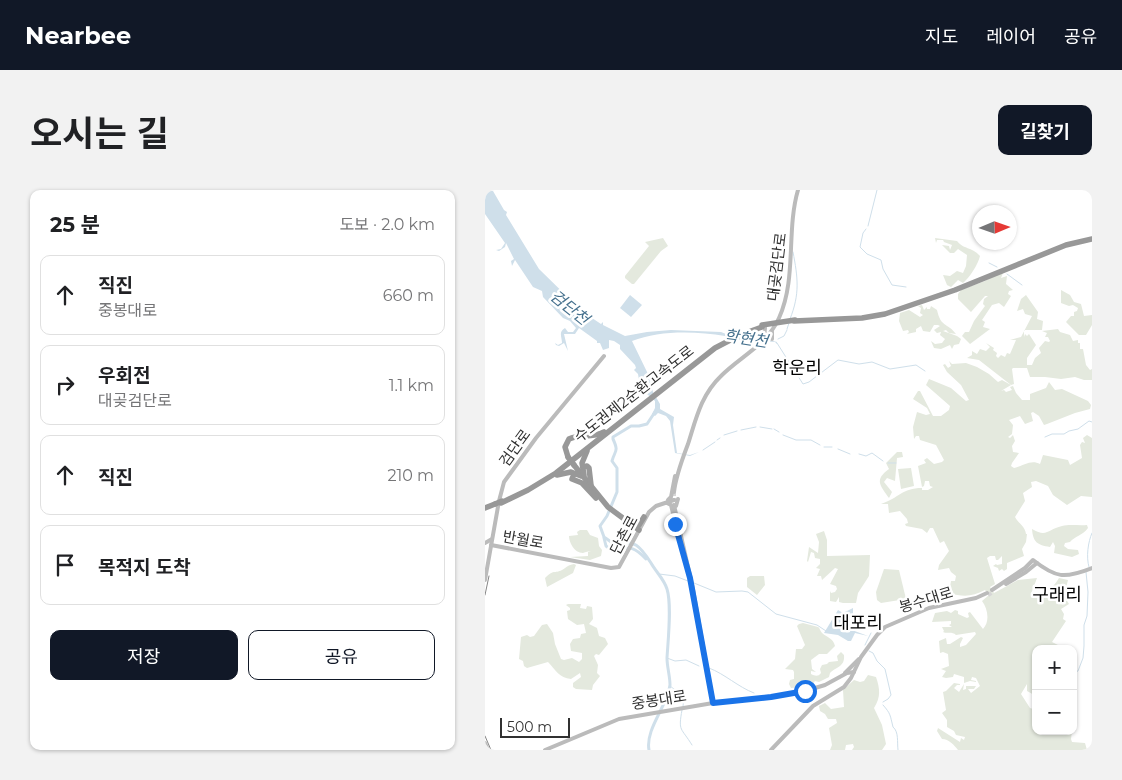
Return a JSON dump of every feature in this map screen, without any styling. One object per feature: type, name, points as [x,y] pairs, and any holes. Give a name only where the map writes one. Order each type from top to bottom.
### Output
[{"type":"highway","name":"수도권제2순환고속도로","points":[[485,509],[540,484],[707,353],[739,334],[794,320],[862,318],[885,314],[942,294],[1059,247],[1089,238]]},
{"type":"highway","name":"수도권제2순환고속도로","points":[[498,504],[543,480],[648,400]]},
{"type":"highway","points":[[602,501],[574,465],[565,445],[571,438],[576,436],[595,436],[609,430]]},
{"type":"highway","points":[[587,480],[582,469],[582,461],[594,443]]},
{"type":"highway","points":[[583,467],[589,468],[587,480]]},
{"type":"highway","points":[[540,484],[566,472],[574,472],[587,480]]},
{"type":"highway","points":[[574,474],[572,479],[583,484],[615,513],[639,529]]},
{"type":"highway","points":[[632,524],[639,525],[645,517]]},
{"type":"main road","name":"대곶검단로","points":[[674,492],[697,409],[707,390],[720,374],[764,339],[773,329],[780,316],[786,297],[797,190]]},
{"type":"main road","name":"대곶검단로","points":[[764,339],[778,317],[785,293],[794,201],[797,190]]},
{"type":"main road","points":[[763,327],[764,339]]},
{"type":"main road","points":[[772,338],[773,329]]},
{"type":"main road","name":"검단로","points":[[485,580],[504,482],[536,438],[604,356]]},
{"type":"main road","points":[[680,465],[675,501],[713,703]]},
{"type":"main road","points":[[680,465],[673,481],[671,497],[665,502],[671,505],[684,552]]},
{"type":"main road","points":[[675,501],[706,664]]},
{"type":"main road","points":[[675,501],[683,542]]},
{"type":"main road","name":"단촌로","points":[[619,566],[651,508],[665,502],[675,501]]},
{"type":"main road","name":"단촌로","points":[[639,529],[650,510],[665,502]]},
{"type":"main road","points":[[632,524],[635,531],[634,539]]},
{"type":"main road","points":[[490,551],[485,543],[492,538],[498,546]]},
{"type":"main road","name":"반월로","points":[[491,545],[619,566]]},
{"type":"main road","name":"반월로","points":[[491,545],[611,568],[619,566]]},
{"type":"main road","points":[[993,591],[1034,563],[1056,575],[1077,573],[1092,568]]},
{"type":"main road","name":"봉수대로","points":[[849,680],[855,672],[861,657],[876,637],[895,624],[926,611],[949,604],[979,599],[987,594]]},
{"type":"main road","points":[[845,673],[861,657]]},
{"type":"main road","points":[[708,671],[713,703]]},
{"type":"main road","points":[[845,673],[855,672]]},
{"type":"main road","points":[[771,750],[813,706],[838,691],[849,680],[851,674],[845,673]]},
{"type":"main road","name":"중봉대로","points":[[545,750],[615,720],[713,703],[771,697],[805,691],[825,685],[845,673]]},
{"type":"main road","points":[[699,706],[710,702],[711,692]]},
{"type":"main road","points":[[485,743],[488,750]]},
{"type":"shaded area","points":[[663,238],[668,246],[661,251],[634,284],[632,284],[625,276],[649,246],[645,242]]},
{"type":"shaded area","points":[[935,238],[957,241],[980,256],[973,271],[963,283],[958,280],[951,287],[947,285],[943,275],[950,276],[957,271],[963,273],[967,255],[958,249],[954,253],[950,253],[942,245],[949,246],[950,250],[952,245],[943,240],[937,240],[936,243]]},
{"type":"shaded area","points":[[1002,272],[1001,278],[1007,276],[1006,284],[1013,290],[1009,291],[1008,294],[1011,296],[1004,307],[999,303],[992,305],[982,320],[985,322],[983,327],[990,329],[970,344],[962,336],[965,332],[969,332],[974,321],[985,306],[983,304],[984,299],[988,296],[985,296],[971,312],[958,299],[958,294],[961,290]]},
{"type":"shaded area","points":[[1061,290],[1070,295],[1074,302],[1081,304],[1084,316],[1092,315],[1092,325],[1086,335],[1079,335],[1066,322],[1071,316],[1074,316],[1074,312],[1078,308],[1061,303]]},
{"type":"shaded area","points":[[1026,295],[1038,312],[1037,319],[1043,321],[1042,330],[1025,330],[1032,316],[1025,314],[1023,309],[1017,311],[1021,299]]},
{"type":"shaded area","points":[[922,305],[924,310],[927,307],[927,309],[930,309],[931,306],[937,310],[940,320],[956,334],[949,333],[946,330],[943,331],[961,339],[959,344],[954,345],[952,349],[950,345],[941,349],[934,348],[931,341],[935,344],[942,343],[945,339],[940,335],[941,332],[937,333],[934,330],[940,326],[938,325],[934,325],[930,332],[923,331],[921,326],[916,329],[916,332],[907,334],[908,330],[903,331],[899,321],[900,313],[909,310],[920,317],[923,315],[920,313],[921,308],[918,306]]},
{"type":"shaded area","points":[[1058,329],[1060,332],[1070,335],[1073,341],[1078,340],[1078,343],[1080,343],[1080,349],[1083,349],[1086,365],[1090,370],[1092,369],[1092,380],[1075,377],[1061,379],[1030,377],[1027,368],[1013,368],[1014,384],[1011,385],[979,360],[967,358],[972,355],[972,351],[977,354],[980,349],[986,351],[990,347],[986,343],[994,348],[993,350],[997,353],[996,356],[998,358],[1001,355],[1005,357],[1007,353],[1010,354],[1016,340],[1010,340],[1021,337],[1024,331],[1024,337],[1025,334],[1027,336],[1029,334],[1036,345],[1027,358],[1027,365],[1032,365],[1035,358],[1041,353],[1039,348],[1045,341],[1050,341],[1048,337],[1045,337],[1047,333],[1042,331]]},
{"type":"shaded area","points":[[949,361],[952,364],[966,363],[977,367],[998,382],[1002,380],[1011,385],[1001,391],[1012,390],[1010,387],[1013,386],[1022,400],[1030,400],[1030,394],[1046,388],[1049,382],[1055,390],[1062,389],[1088,401],[1091,405],[1090,409],[1044,425],[1039,416],[1033,412],[1031,413],[1033,421],[1025,424],[1020,416],[1009,420],[1013,425],[1012,434],[1008,437],[1010,438],[1013,435],[1015,441],[1012,446],[1013,452],[1019,453],[1011,466],[1014,468],[1030,463],[1040,464],[1043,455],[1068,460],[1070,465],[1082,458],[1080,445],[1082,442],[1085,443],[1083,438],[1087,435],[1092,438],[1092,497],[1081,496],[1067,505],[1053,495],[1048,486],[1036,481],[1031,482],[1032,487],[1023,493],[1025,501],[1015,517],[1027,534],[1026,542],[1022,549],[1024,556],[1007,563],[1007,569],[1004,571],[1002,569],[999,571],[998,568],[993,566],[1002,564],[1002,556],[998,560],[996,560],[995,556],[987,558],[995,584],[990,587],[994,593],[1018,580],[1037,578],[1032,596],[1048,591],[1059,578],[1068,580],[1064,596],[1069,604],[1061,609],[1064,614],[1063,619],[1066,621],[1052,642],[1058,645],[1032,645],[1032,694],[1027,691],[1027,684],[1021,694],[1032,709],[1032,735],[1072,735],[1072,742],[1085,743],[1087,750],[958,750],[949,741],[942,739],[937,731],[938,728],[960,742],[961,738],[964,740],[965,737],[956,735],[954,731],[947,727],[947,720],[942,713],[946,710],[943,692],[954,683],[960,684],[954,688],[959,692],[964,684],[963,690],[966,689],[966,686],[976,686],[974,689],[968,689],[971,693],[980,686],[976,678],[972,677],[971,680],[976,682],[964,683],[964,677],[954,674],[953,677],[942,677],[946,671],[941,669],[949,666],[948,654],[940,653],[939,641],[946,638],[947,644],[950,644],[961,637],[963,638],[960,647],[966,645],[976,634],[975,632],[956,635],[943,632],[942,627],[952,627],[949,625],[951,621],[932,622],[935,613],[947,611],[951,613],[955,610],[958,611],[958,614],[967,618],[970,612],[983,629],[987,623],[987,615],[982,601],[989,595],[985,590],[967,596],[949,593],[951,581],[955,581],[956,576],[949,568],[938,570],[939,565],[949,551],[944,541],[940,543],[933,528],[930,528],[927,533],[922,529],[906,526],[905,524],[908,523],[907,519],[900,511],[889,513],[888,504],[881,504],[905,491],[915,488],[928,490],[933,487],[930,486],[929,481],[925,481],[922,487],[918,466],[926,463],[924,460],[927,458],[934,464],[944,460],[936,445],[920,440],[919,436],[916,436],[914,439],[913,427],[917,412],[926,415],[930,414],[927,408],[913,399],[918,391],[920,391],[933,416],[941,416],[949,410],[950,406],[926,385],[929,379],[951,388],[966,401],[969,400],[961,385],[947,372],[943,365],[945,364],[948,368],[951,366]]},
{"type":"shaded area","points":[[897,452],[902,452],[903,457],[897,458],[895,481],[887,478],[884,482],[892,492],[889,498],[881,486],[880,480],[881,476],[889,469],[886,463]]},
{"type":"shaded area","points":[[911,468],[914,486],[901,489],[898,469]]},
{"type":"shaded area","points":[[1065,525],[1087,525],[1088,528],[1083,533],[1070,542],[1065,543],[1064,546],[1068,549],[1078,550],[1079,554],[1072,557],[1054,553],[1055,546],[1053,542],[1050,547],[1042,545],[1033,537],[1032,529],[1044,533]]},
{"type":"shaded area","points":[[587,530],[590,535],[598,538],[599,546],[602,550],[601,556],[590,560],[570,557],[588,556],[588,552],[591,551],[580,553],[571,544],[569,536],[578,535],[577,532]]},
{"type":"shaded area","points":[[824,531],[827,540],[827,556],[870,555],[869,576],[858,593],[856,603],[839,602],[839,597],[836,602],[830,601],[830,591],[831,593],[835,592],[837,589],[836,586],[830,584],[838,569],[835,568],[822,580],[821,576],[817,576],[820,569],[816,568],[820,564],[820,559],[815,558],[814,553],[811,552],[807,561],[809,547],[818,553],[819,542],[816,534]]},
{"type":"shaded area","points":[[574,564],[576,565],[573,573],[547,587],[545,578],[548,575]]},
{"type":"shaded area","points":[[884,569],[899,570],[906,599],[881,603],[877,600],[876,592]]},
{"type":"shaded area","points":[[750,576],[764,576],[765,585],[757,595],[747,587],[747,578]]},
{"type":"shaded area","points":[[581,604],[580,608],[586,609],[587,606],[592,607],[593,619],[589,624],[597,628],[599,636],[605,638],[608,644],[599,655],[596,654],[594,656],[598,665],[597,673],[600,676],[593,685],[592,690],[576,689],[573,687],[573,683],[581,677],[580,673],[571,679],[563,677],[548,662],[527,668],[524,666],[523,661],[519,659],[521,637],[527,635],[530,637],[534,636],[542,625],[547,624],[553,633],[561,659],[572,658],[579,662],[582,659],[582,653],[571,651],[570,644],[573,639],[580,638],[581,634],[586,633],[584,624],[577,625],[568,619],[567,611],[570,608],[566,605]]},
{"type":"shaded area","points":[[803,623],[819,627],[822,633],[832,640],[835,646],[827,654],[819,654],[811,660],[812,669],[816,672],[811,671],[811,674],[819,675],[822,665],[838,661],[837,656],[841,652],[844,655],[844,659],[842,664],[830,673],[829,677],[819,682],[815,681],[811,686],[791,688],[789,684],[790,680],[794,679],[794,672],[793,670],[785,669],[795,659],[796,649],[802,649],[805,645],[797,626]]},
{"type":"shaded area","points":[[868,675],[876,677],[879,697],[874,708],[882,725],[886,744],[882,750],[852,750],[853,744],[846,745],[845,750],[830,750],[832,745],[829,728],[837,723],[836,719],[828,719],[820,711],[819,706],[825,703],[831,709],[844,707],[843,690],[854,680],[864,681]]},
{"type":"water","name":"검단천","points":[[485,190],[493,191],[539,269],[583,312],[601,324],[603,322],[603,325],[625,336],[671,330],[721,332],[736,338],[758,337],[777,342],[777,344],[757,339],[739,339],[690,332],[666,333],[632,341],[648,374],[653,392],[660,404],[660,409],[674,417],[673,425],[677,453],[690,455],[699,452],[690,456],[675,453],[670,421],[666,416],[658,413],[655,416],[652,414],[655,408],[655,401],[647,394],[644,380],[642,383],[639,380],[638,374],[634,370],[636,368],[635,365],[620,349],[620,345],[609,340],[609,348],[603,350],[600,343],[597,343],[597,341],[579,328],[575,334],[564,334],[568,351],[564,343],[559,346],[556,345],[555,343],[558,345],[562,343],[561,333],[565,328],[568,332],[573,332],[576,328],[570,321],[563,318],[543,297],[542,291],[533,287],[515,260],[512,266],[511,261],[514,259],[506,243],[505,247],[499,251],[496,250],[501,249],[505,243],[485,214]]},
{"type":"water","points":[[630,295],[642,305],[631,317],[620,308]]},
{"type":"water","points":[[853,608],[853,618],[851,616],[847,618],[852,630],[868,636],[855,633],[851,641],[848,641],[838,635],[824,633],[838,610],[843,613]]},
{"type":"waterway","points":[[868,226],[877,190]]},
{"type":"waterway","points":[[866,229],[863,233],[860,247],[867,254],[881,260],[883,269],[892,285],[906,287]]},
{"type":"waterway","points":[[790,319],[797,294],[793,252]]},
{"type":"waterway","points":[[989,263],[997,267]]},
{"type":"waterway","points":[[1007,274],[1022,285]]},
{"type":"waterway","points":[[787,329],[789,323]]},
{"type":"waterway","points":[[778,339],[784,336],[787,330]]},
{"type":"waterway","name":"학현천","points":[[777,343],[803,384],[809,382],[838,360],[859,364],[872,362],[890,369],[916,365],[925,371]]},
{"type":"waterway","points":[[649,750],[650,734],[670,685],[667,658],[669,613],[667,589],[640,548],[627,542],[614,544],[604,537],[600,526],[607,516],[617,492],[617,468],[612,461],[616,451],[613,437],[631,426],[647,424],[655,412]]},
{"type":"waterway","points":[[1045,437],[1052,434],[1064,434],[1078,429],[1089,421],[1092,422]]},
{"type":"waterway","points":[[741,430],[756,427]]},
{"type":"waterway","points":[[760,427],[772,429]]},
{"type":"waterway","points":[[774,429],[779,432]]},
{"type":"waterway","points":[[724,435],[737,431]]},
{"type":"waterway","points":[[783,435],[796,440],[811,440],[820,445]]},
{"type":"waterway","points":[[703,450],[715,442]]},
{"type":"waterway","points":[[824,447],[832,447]]},
{"type":"waterway","points":[[838,449],[850,454]]},
{"type":"waterway","points":[[859,454],[866,456],[872,453],[883,461]]},
{"type":"waterway","points":[[888,463],[896,463]]},
{"type":"waterway","points":[[1089,567],[1088,550],[1092,533]]},
{"type":"waterway","points":[[604,538],[606,546],[610,549],[633,549],[646,559]]},
{"type":"waterway","points":[[1077,671],[1083,658],[1084,625],[1087,616],[1088,592],[1086,572]]},
{"type":"waterway","points":[[659,574],[675,576],[688,581]]},
{"type":"waterway","points":[[694,583],[716,592],[748,592],[776,614],[817,625],[826,631]]},
{"type":"waterway","points":[[865,645],[871,633]]},
{"type":"waterway","points":[[869,651],[873,653],[877,661],[885,669],[891,695],[883,702]]},
{"type":"waterway","points":[[667,658],[675,661],[686,660],[699,666]]},
{"type":"waterway","points":[[709,668],[754,693]]},
{"type":"waterway","points":[[670,686],[682,697],[683,707]]},
{"type":"waterway","points":[[883,705],[891,717],[896,732],[898,750]]},
{"type":"waterway","points":[[682,710],[681,726],[692,745]]},
{"type":"tunnel","points":[[674,492],[674,505]]},
{"type":"tunnel","points":[[988,595],[993,592]]},
{"type":"tram line","points":[[485,595],[489,576]]},
{"type":"tram line","points":[[485,736],[491,750]]},
{"type":"district","name":"학운리","points":[[797,368]]},
{"type":"district","name":"구래리","points":[[1057,595]]},
{"type":"district","name":"대포리","points":[[858,623]]},
{"type":"route","points":[[675,524],[690,578],[713,703],[771,697],[805,691]]}]
